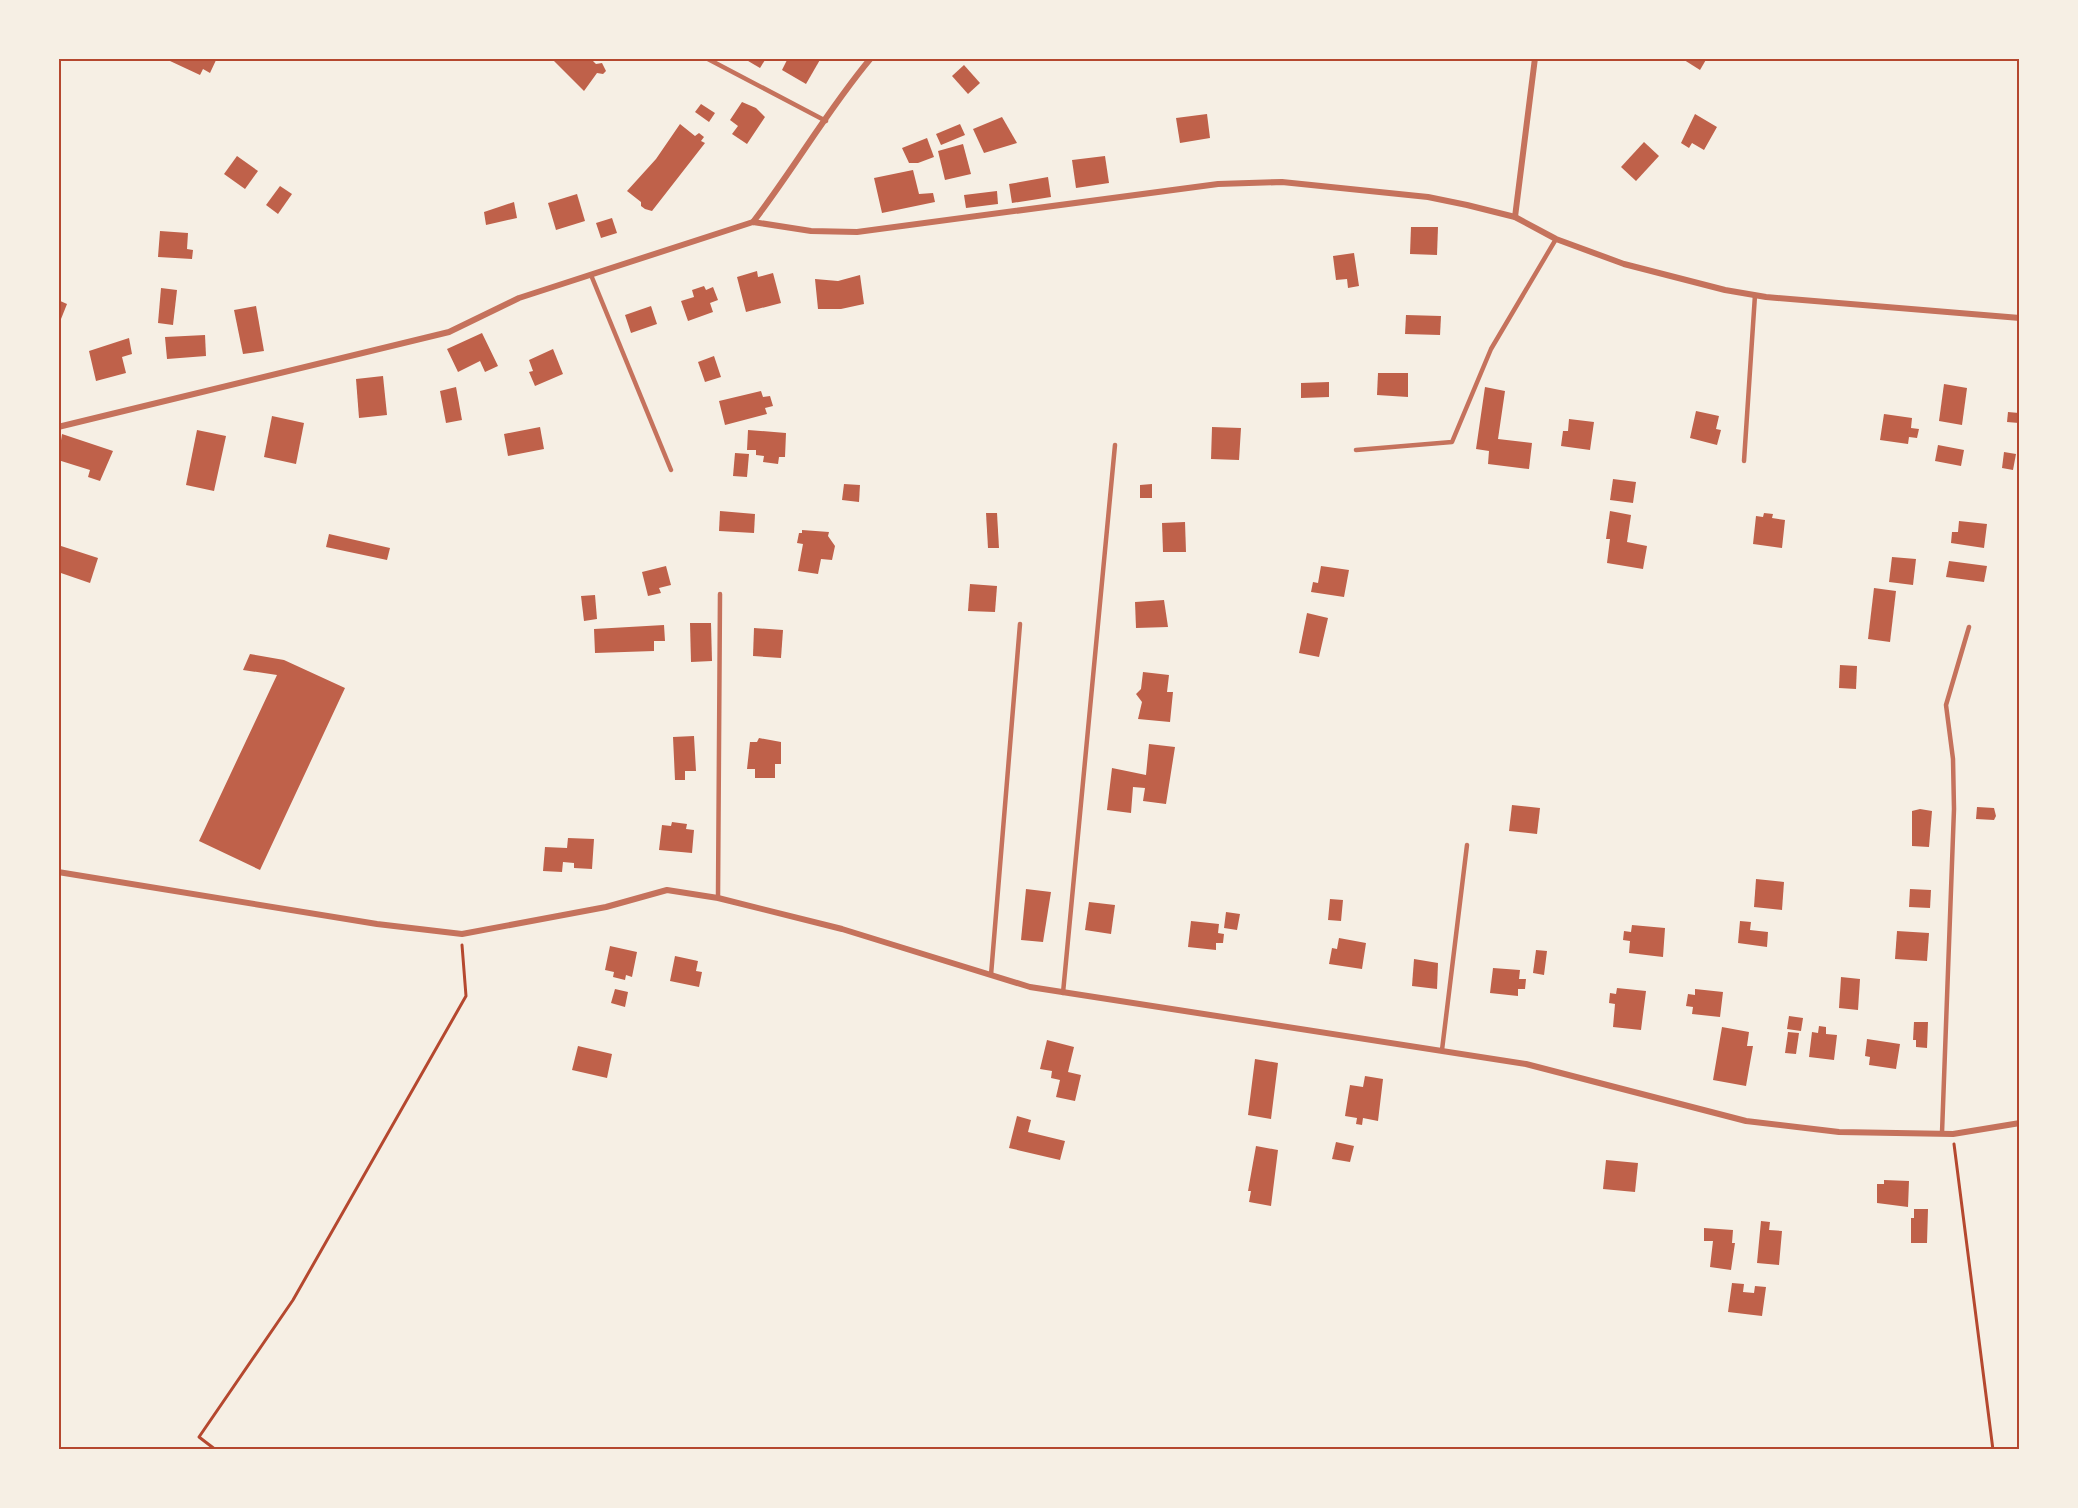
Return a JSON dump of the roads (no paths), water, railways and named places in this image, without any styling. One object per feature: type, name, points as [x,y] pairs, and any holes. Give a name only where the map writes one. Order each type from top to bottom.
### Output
[{"type":"street","points":[[753,222],[826,122],[849,84],[871,58]]},
{"type":"street","points":[[1515,217],[1535,58]]},
{"type":"street","points":[[58,427],[449,332],[519,298],[753,222],[811,231],[857,232],[1206,186],[1282,182],[1428,197],[1515,217],[1556,239],[1624,264],[1725,290],[1755,295],[2019,318]]},
{"type":"street","points":[[58,872],[377,924],[462,934],[606,907],[667,890],[718,898],[842,929],[1030,987],[1526,1064],[1746,1120],[1839,1132],[1942,1134],[2019,1123]]},
{"type":"lane","points":[[706,58],[826,122]]},
{"type":"lane","points":[[1356,450],[1452,442],[1491,349],[1556,239]]},
{"type":"lane","points":[[591,275],[671,470]]},
{"type":"lane","points":[[1744,461],[1755,295]]},
{"type":"lane","points":[[1063,993],[1115,445]]},
{"type":"lane","points":[[718,898],[720,594]]},
{"type":"lane","points":[[991,975],[1020,624]]},
{"type":"lane","points":[[1942,1134],[1954,809],[1953,759],[1946,705],[1969,627]]},
{"type":"lane","points":[[1442,1050],[1467,845]]}]
